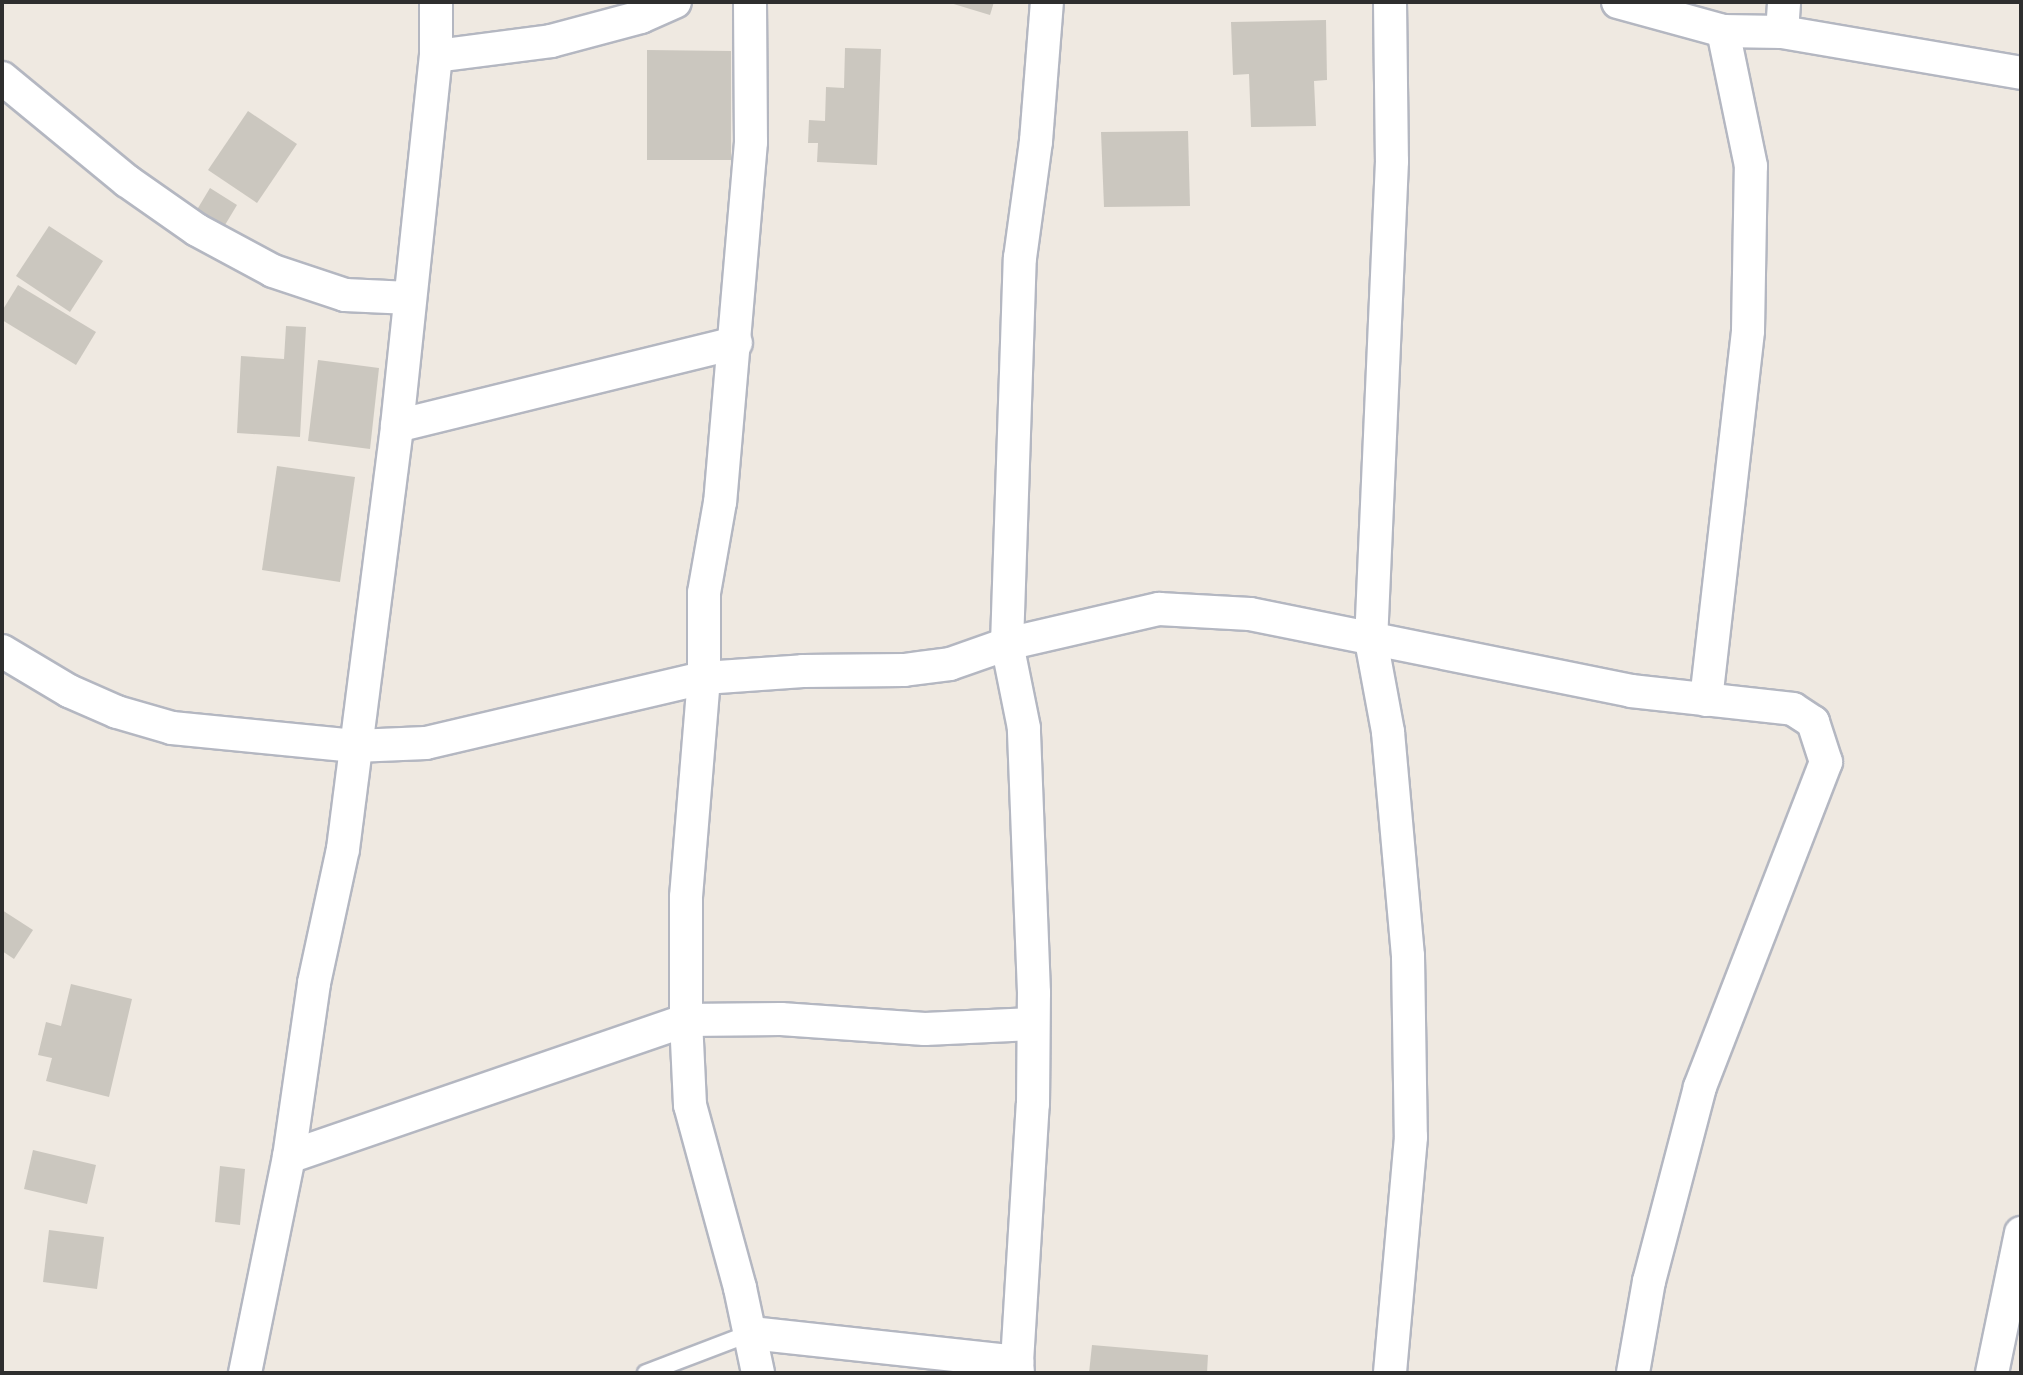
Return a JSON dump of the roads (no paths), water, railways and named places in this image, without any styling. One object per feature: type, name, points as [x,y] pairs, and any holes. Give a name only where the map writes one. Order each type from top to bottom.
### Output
[{"type":"street","points":[[245,1373],[289,1157],[314,983],[343,849],[397,426],[436,56],[436,2]]},
{"type":"street","points":[[436,56],[551,41],[641,17],[675,2]]},
{"type":"street","points":[[750,2],[751,142],[720,502],[704,593],[704,678],[686,897],[686,1020],[690,1105],[751,1333],[758,1373]]},
{"type":"street","points":[[751,1333],[1017,1368],[1033,1104],[1033,1024],[1024,728],[1007,644],[1020,258],[1036,141],[1047,2]]},
{"type":"street","points":[[1390,2],[1392,161],[1371,640],[1388,732],[1408,956],[1411,1137],[1390,1373]]},
{"type":"street","points":[[1618,2],[1723,31],[1783,17],[2021,73]]},
{"type":"street","points":[[1706,700],[1748,331],[1751,166],[1723,31]]},
{"type":"street","points":[[2,78],[127,181],[197,230],[273,271],[345,295],[410,298]]},
{"type":"street","points":[[397,426],[736,343]]},
{"type":"street","points":[[2,651],[69,691],[117,712],[172,728],[355,746],[426,743],[704,678],[803,671],[904,670],[950,664],[1007,644],[1159,609],[1250,614],[1631,691],[1793,709],[1813,722],[1826,762],[1700,1087],[1649,1281],[1633,1373]]},
{"type":"street","points":[[289,1157],[686,1020],[781,1019],[925,1029],[1033,1024]]},
{"type":"street","points":[[1992,1373],[2021,1233]]},
{"type":"lane","points":[[646,1373],[751,1333]]}]
